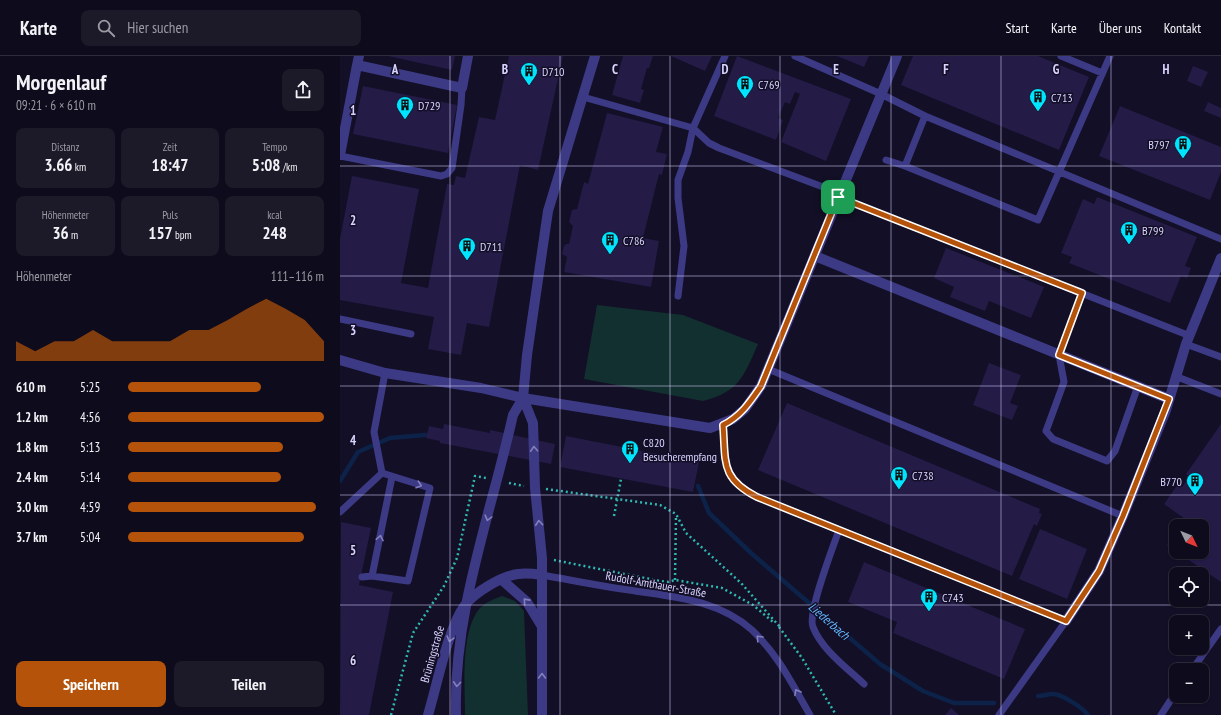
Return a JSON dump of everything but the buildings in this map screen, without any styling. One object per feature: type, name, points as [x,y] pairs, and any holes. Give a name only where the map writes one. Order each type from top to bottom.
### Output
[{"type":"street","points":[[340,155],[358,60],[462,88],[468,56]]},
{"type":"street","points":[[456,715],[461,629],[466,603],[513,415],[522,398],[548,211],[595,56]]},
{"type":"street","points":[[340,360],[385,373],[482,388],[522,398],[710,428],[723,425],[745,409],[761,386],[897,56]]},
{"type":"street","points":[[815,256],[1169,399]]},
{"type":"street","points":[[1066,621],[1099,571],[1123,516],[1169,399],[1175,376],[1188,340],[1221,258]]},
{"type":"street","points":[[522,398],[533,423],[535,488],[542,575],[542,715]]},
{"type":"street","points":[[466,603],[491,584],[518,574],[542,575]]},
{"type":"street","points":[[502,580],[527,602],[543,629]]},
{"type":"street","name":"Brüningstraße","points":[[428,715],[455,623],[466,603]]},
{"type":"lane","points":[[678,296],[684,246],[678,198],[678,180],[688,152],[693,128],[725,56]]},
{"type":"lane","points":[[795,56],[881,94],[925,116],[1221,239]]},
{"type":"lane","points":[[1061,56],[1102,73]]},
{"type":"lane","points":[[886,160],[905,166],[1038,220],[1110,56]]},
{"type":"lane","points":[[340,155],[441,176],[447,174],[452,168],[462,88]]},
{"type":"lane","points":[[583,97],[693,128],[710,143],[719,148],[1082,293],[1221,356]]},
{"type":"lane","points":[[905,166],[925,116]]},
{"type":"lane","points":[[1082,293],[1059,355],[1064,382],[1046,431],[1053,439],[1107,461],[1115,451],[1138,386]]},
{"type":"lane","points":[[340,319],[411,334]]},
{"type":"lane","points":[[768,369],[1123,516]]},
{"type":"lane","points":[[382,473],[374,432],[385,373]]},
{"type":"lane","points":[[1175,376],[1221,394]]},
{"type":"lane","points":[[723,425],[726,467],[733,481],[744,490],[757,497],[1066,621],[999,715]]},
{"type":"lane","points":[[362,578],[372,576],[408,581],[430,488],[382,473]]},
{"type":"lane","points":[[340,512],[382,473]]},
{"type":"lane","points":[[372,576],[392,476]]},
{"type":"lane","points":[[839,530],[819,591],[812,616],[812,626],[826,647],[864,684]]},
{"type":"lane","name":"Rudolf-Amthauer-Straße","points":[[542,575],[682,598],[716,608],[736,617],[752,630],[784,668],[810,715]]},
{"type":"lane","points":[[1197,663],[1221,629]]},
{"type":"lane","points":[[1161,715],[1169,703]]},
{"type":"path","points":[[614,516],[621,478]]},
{"type":"path","points":[[675,580],[676,514]]},
{"type":"green space","points":[[597,305],[683,315],[758,344],[749,365],[739,381],[725,393],[703,401],[584,379]]},
{"type":"green space","points":[[502,596],[515,601],[524,611],[528,715],[465,715],[464,674],[466,644],[469,630],[480,608],[487,602]]},
{"type":"waterway","name":"Liederbach","points":[[340,481],[358,452],[390,438],[425,435]]},
{"type":"waterway","name":"Liederbach","points":[[698,486],[709,513],[751,553],[880,664],[923,691],[954,703],[994,703]]},
{"type":"waterway","name":"Liederbach","points":[[1038,696],[1053,694],[1062,696],[1077,705],[1088,715]]},
{"type":"place","name":"D710","points":[[529,86]]},
{"type":"place","name":"C769","points":[[745,99]]},
{"type":"place","name":"C713","points":[[1038,112]]},
{"type":"place","name":"D729","points":[[405,120]]},
{"type":"place","name":"B797","points":[[1183,159]]},
{"type":"place","name":"B799","points":[[1129,245]]},
{"type":"place","name":"C786","points":[[610,255]]},
{"type":"place","name":"D711","points":[[467,261]]},
{"type":"place","name":"C820 Besucherempfang","points":[[630,464]]},
{"type":"place","name":"C738","points":[[899,490]]},
{"type":"place","name":"B770","points":[[1195,496]]},
{"type":"place","name":"C743","points":[[929,612]]},
{"type":"route","points":[[838,197],[1082,293],[1059,355],[1169,399],[1166,410],[1123,516],[1099,571],[1066,621],[757,497],[744,490],[733,481],[726,467],[723,425],[745,409],[761,386],[838,197]]}]
